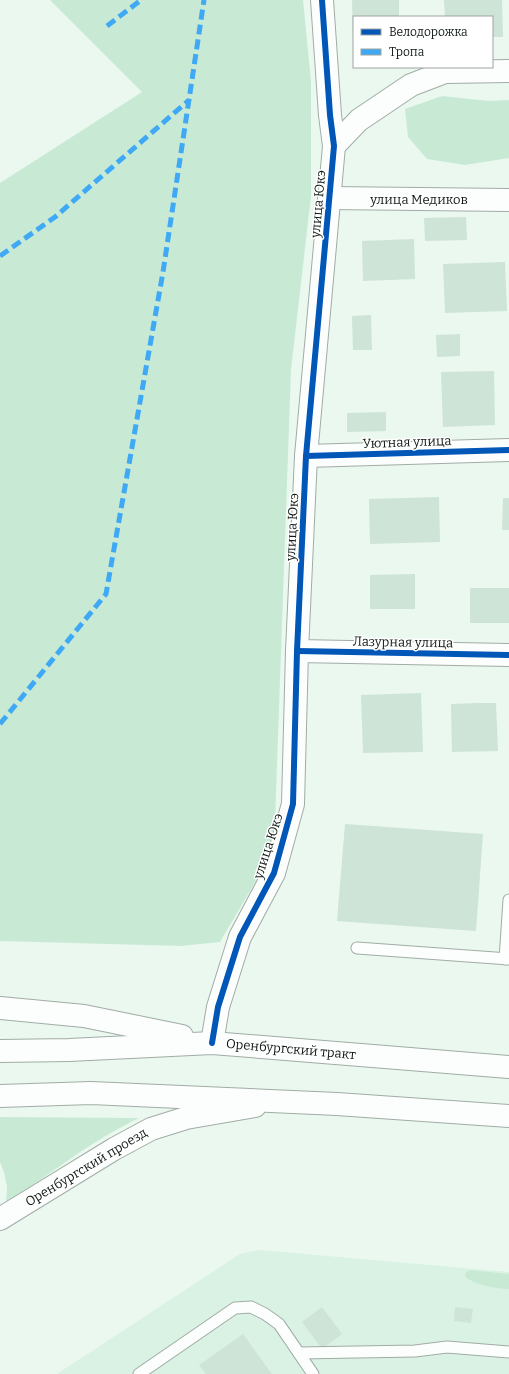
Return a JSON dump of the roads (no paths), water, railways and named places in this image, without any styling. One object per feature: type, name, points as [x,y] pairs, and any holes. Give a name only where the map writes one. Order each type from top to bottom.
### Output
[{"type":"street","name":"улица Юкэ","points":[[212,1043],[218,1007],[240,937],[274,873],[293,804],[297,651],[306,456],[334,146],[330,115],[322,0]]},
{"type":"street","points":[[334,146],[359,120],[411,85],[445,72],[509,71]]},
{"type":"street","name":"улица Медиков","points":[[329,198],[509,200]]},
{"type":"street","name":"Уютная улица","points":[[306,456],[509,450]]},
{"type":"street","name":"Лазурная улица","points":[[297,651],[509,655]]},
{"type":"street","points":[[0,1008],[84,1016],[212,1043]]},
{"type":"street","name":"Оренбургский тракт","points":[[0,1051],[69,1050],[212,1043],[509,1067]]},
{"type":"street","points":[[0,1096],[91,1093],[337,1104],[509,1116]]},
{"type":"street","name":"Оренбургский проезд","points":[[0,1218],[114,1149],[151,1129],[186,1118],[240,1108],[292,1102]]},
{"type":"lane","points":[[357,948],[507,959],[509,900]]},
{"type":"lane","points":[[139,1374],[235,1308],[250,1307],[265,1314],[279,1324],[313,1374]]},
{"type":"lane","points":[[299,1353],[415,1351],[447,1347],[509,1352]]}]
